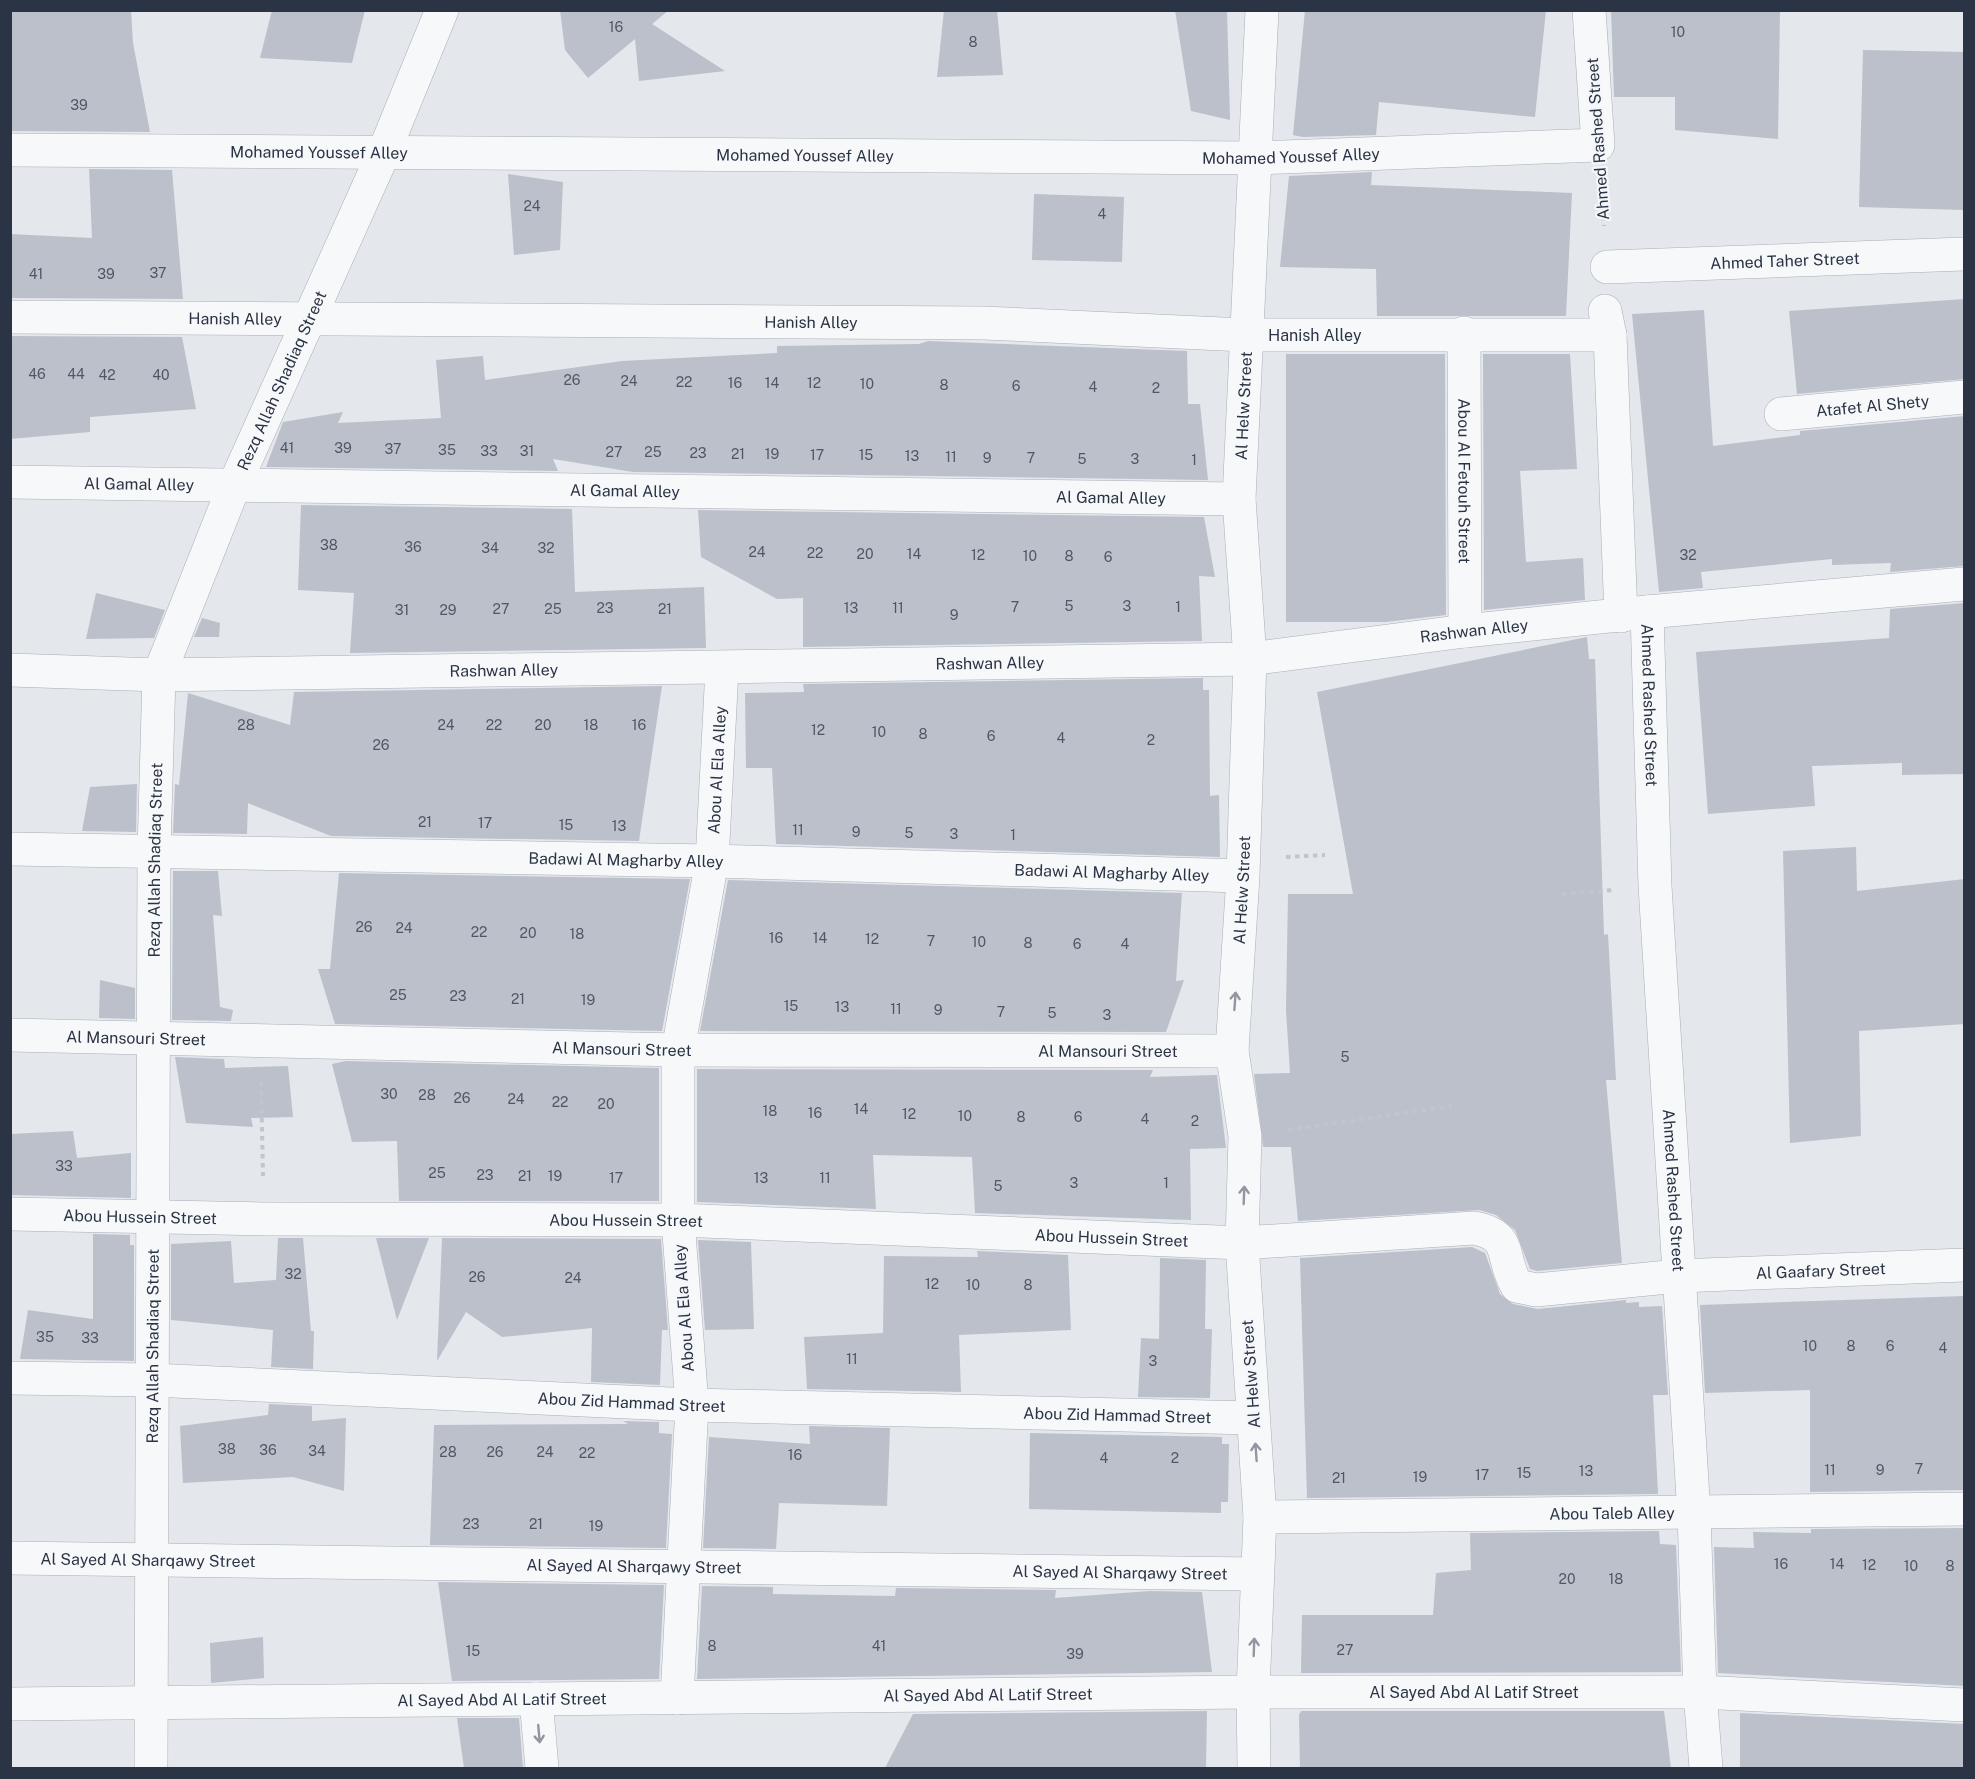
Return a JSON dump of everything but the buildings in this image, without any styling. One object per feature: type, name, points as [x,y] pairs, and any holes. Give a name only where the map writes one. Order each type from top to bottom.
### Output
[{"type":"street","name":"Rezq Allah Shadiaq Street","points":[[151,1768],[154,851],[159,675],[234,486],[384,152],[442,10]]},
{"type":"street","name":"Al Helw Street","points":[[1254,1768],[1253,1692],[1260,1517],[1242,1243],[1245,1136],[1232,1052],[1242,876],[1250,659],[1239,499],[1245,335],[1263,10]]},
{"type":"street","name":"Ahmed Rashed Street","points":[[1589,10],[1598,145]]},
{"type":"street","name":"Mohamed Youssef Alley","points":[[10,150],[1256,158],[1598,145]]},
{"type":"street","name":"Ahmed Taher Street","points":[[1607,267],[1965,254]]},
{"type":"street","name":"Hanish Alley","points":[[10,317],[984,323],[1245,335],[1464,333],[1608,323]]},
{"type":"street","name":"Ahmed Rashed Street","points":[[1608,323],[1655,886],[1694,1514],[1700,1692],[1706,1768]]},
{"type":"street","name":"Abou Al Fetouh Street","points":[[1464,333],[1465,631]]},
{"type":"street","name":"Atafet Al Shety","points":[[1781,414],[1965,397]]},
{"type":"street","name":"Al Gamal Alley","points":[[10,482],[1239,499]]},
{"type":"street","name":"Rashwan Alley","points":[[10,670],[159,675],[722,669],[1250,659],[1465,631],[1965,584]]},
{"type":"street","name":"Abou Al Ela Alley","points":[[677,1698],[692,1405],[678,1220],[678,1050],[712,861],[722,669]]},
{"type":"street","name":"Badawi Al Magharby Alley","points":[[10,849],[712,861],[1242,876]]},
{"type":"street","name":"Al Mansouri Street","points":[[10,1035],[678,1050],[1232,1052]]},
{"type":"street","name":"Abou Hussein Street","points":[[10,1214],[264,1219],[678,1220],[1242,1243],[1474,1228],[1493,1232],[1502,1242],[1510,1274],[1517,1286],[1536,1290],[1678,1276]]},
{"type":"street","name":"Al Gaafary Street","points":[[1678,1276],[1965,1265]]},
{"type":"street","name":"Abou Zid Hammad Street","points":[[10,1378],[152,1380],[692,1405],[1253,1418]]},
{"type":"street","name":"Abou Taleb Alley","points":[[1260,1517],[1694,1514],[1965,1509]]},
{"type":"street","name":"Al Sayed Al Sharqawy Street","points":[[10,1558],[1256,1574]]},
{"type":"street","name":"Al Sayed Abd Al Latif Street","points":[[10,1704],[1253,1692],[1700,1692],[1965,1705]]},
{"type":"street","points":[[536,1699],[542,1768]]},
{"type":"path","name":"Ahmed Rashed Street","points":[[1598,145],[1607,267]]},
{"type":"path","points":[[1562,894],[1655,886]]},
{"type":"path","points":[[260,1041],[264,1219]]},
{"type":"path","points":[[1245,1136],[1452,1106]]}]
